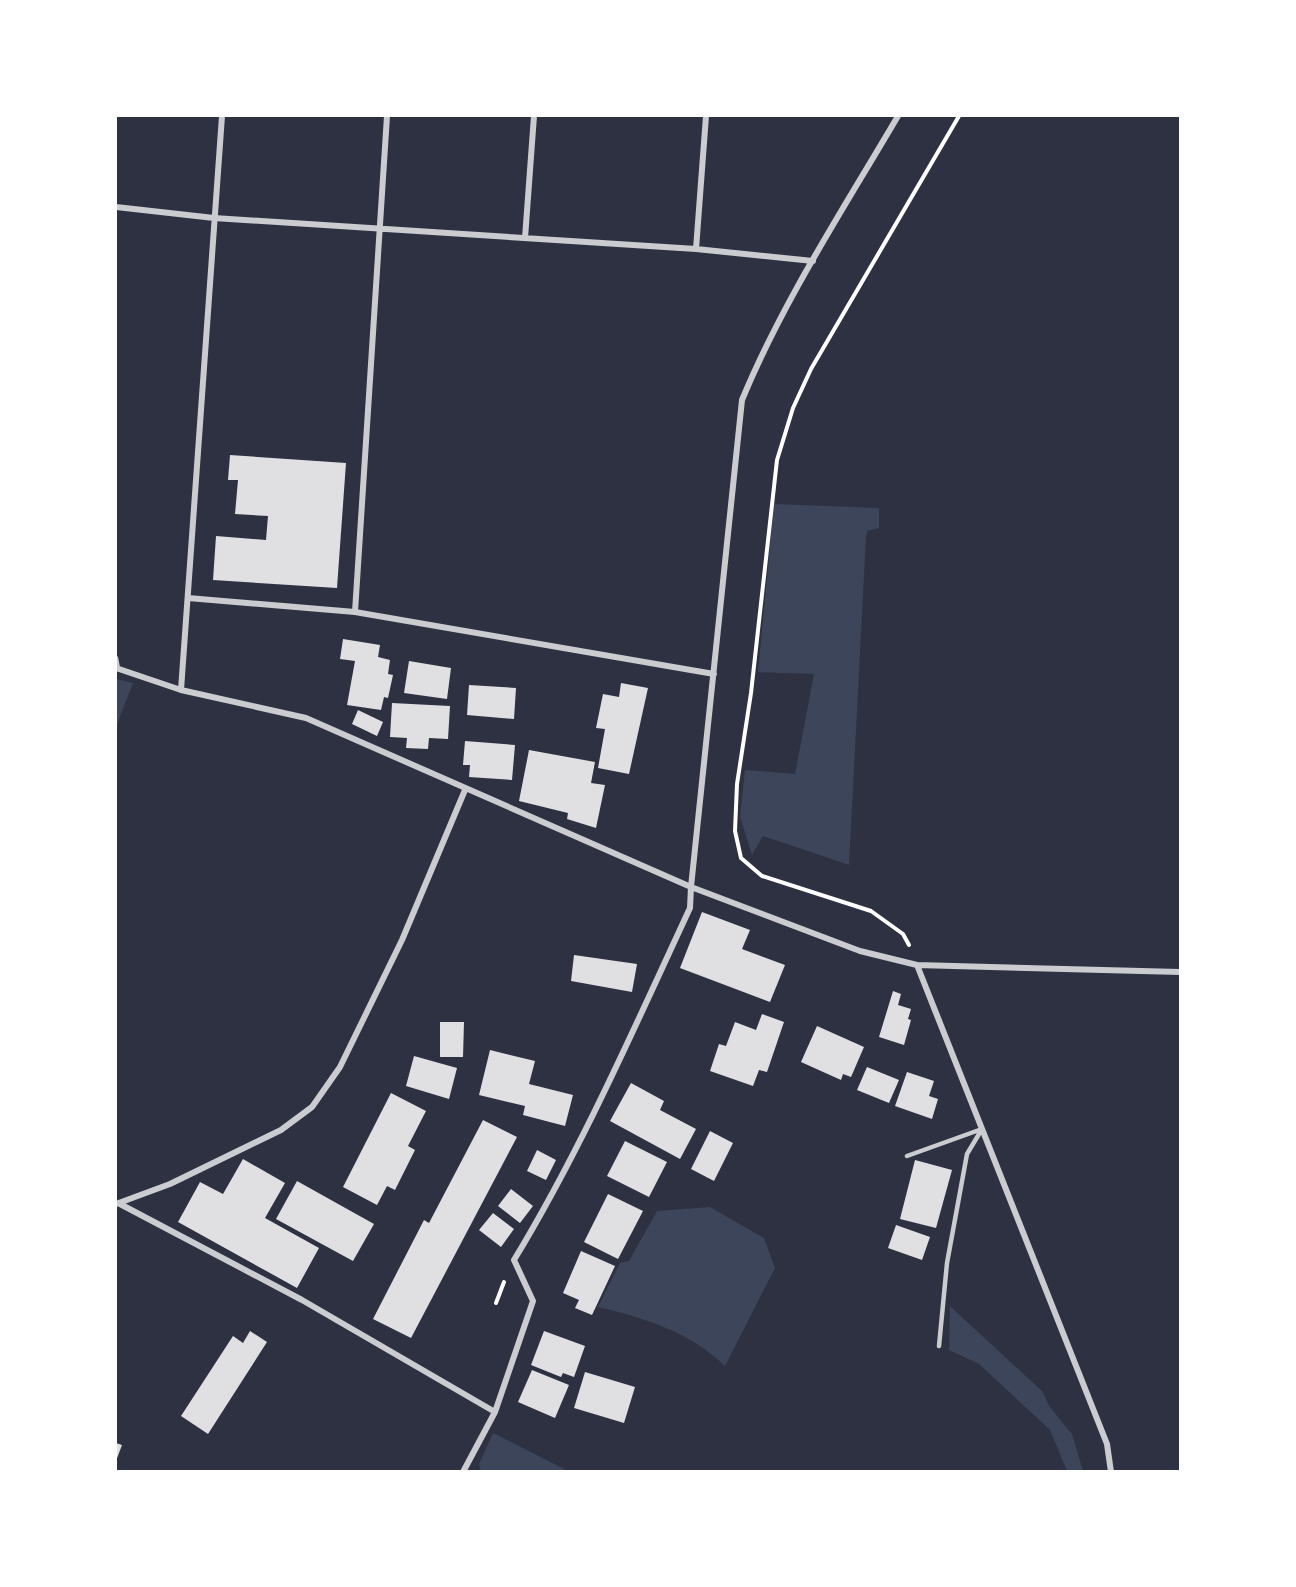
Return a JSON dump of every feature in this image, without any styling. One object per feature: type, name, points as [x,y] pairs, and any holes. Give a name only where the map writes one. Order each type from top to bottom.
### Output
[{"type":"street","points":[[181,690],[222,116]]},
{"type":"street","points":[[355,612],[387,116]]},
{"type":"street","points":[[525,238],[534,116]]},
{"type":"street","points":[[696,249],[706,116]]},
{"type":"street","points":[[463,1472],[495,1412],[534,1301],[514,1260],[547,1205],[690,908],[742,400],[813,261],[898,116]]},
{"type":"street","points":[[116,207],[214,218],[696,249],[813,261]]},
{"type":"street","points":[[188,598],[355,612],[714,674]]},
{"type":"street","points":[[117,669],[181,690],[306,718],[465,790],[691,887],[861,951],[917,965],[1180,972]]},
{"type":"street","points":[[118,1204],[170,1184],[281,1130],[312,1107],[340,1067],[402,940],[465,790]]},
{"type":"street","points":[[917,965],[1107,1444],[1112,1472]]},
{"type":"street","points":[[118,1204],[302,1300],[495,1412]]},
{"type":"lane","points":[[116,658],[117,669]]},
{"type":"lane","points":[[907,1156],[982,1130]]},
{"type":"lane","points":[[939,1346],[947,1263],[967,1154],[982,1130]]},
{"type":"path","points":[[917,965],[903,934],[886,920],[871,911],[762,876],[741,858],[735,831],[737,784],[751,693],[776,471],[793,408],[811,369],[959,116]]},
{"type":"shaded area","points":[[774,504],[879,508],[879,528],[867,531],[866,537],[849,865],[763,836],[752,855],[740,817],[745,770],[795,774],[814,674],[758,672]]},
{"type":"shaded area","points":[[116,679],[133,683],[116,727]]},
{"type":"shaded area","points":[[710,1207],[764,1238],[775,1268],[725,1366],[682,1335],[633,1316],[598,1307],[620,1263],[629,1261],[657,1211]]},
{"type":"shaded area","points":[[950,1306],[1043,1392],[1049,1406],[1072,1434],[1083,1471],[1067,1471],[1050,1430],[979,1364],[949,1350]]},
{"type":"shaded area","points":[[493,1433],[568,1471],[481,1471],[479,1464]]},
{"type":"building","points":[[230,455],[346,463],[337,588],[213,580],[216,536],[266,540],[268,516],[235,514],[238,480],[228,480]]},
{"type":"building","points":[[343,639],[380,645],[378,657],[390,660],[388,674],[393,675],[388,698],[384,697],[381,710],[347,705],[355,661],[340,659]]},
{"type":"building","points":[[409,661],[451,668],[447,699],[404,693]]},
{"type":"building","points":[[621,683],[648,688],[629,774],[598,768],[605,729],[596,728],[603,694],[619,697]]},
{"type":"building","points":[[469,685],[516,688],[514,719],[467,715]]},
{"type":"building","points":[[392,703],[450,706],[448,739],[429,738],[428,749],[406,748],[407,738],[390,737]]},
{"type":"building","points":[[358,710],[383,722],[377,736],[352,724]]},
{"type":"building","points":[[465,741],[515,745],[512,780],[469,777],[470,765],[463,765]]},
{"type":"building","points":[[529,750],[595,762],[591,783],[605,785],[596,828],[567,819],[568,813],[519,801]]},
{"type":"building","points":[[702,912],[750,930],[742,949],[785,965],[770,1002],[680,968]]},
{"type":"building","points":[[574,955],[637,964],[632,992],[571,981]]},
{"type":"building","points":[[893,991],[901,994],[898,1005],[911,1009],[908,1019],[911,1020],[904,1045],[879,1037]]},
{"type":"building","points":[[762,1014],[784,1022],[767,1072],[759,1070],[753,1086],[710,1071],[719,1044],[726,1046],[735,1022],[756,1030]]},
{"type":"building","points":[[440,1022],[464,1022],[463,1057],[440,1057]]},
{"type":"building","points":[[817,1026],[864,1047],[851,1077],[843,1074],[841,1080],[801,1062]]},
{"type":"building","points":[[490,1050],[535,1061],[529,1084],[573,1095],[565,1126],[523,1115],[525,1106],[479,1095]]},
{"type":"building","points":[[414,1056],[457,1068],[449,1099],[406,1086]]},
{"type":"building","points":[[867,1067],[899,1080],[889,1103],[857,1090]]},
{"type":"building","points":[[907,1072],[934,1081],[929,1096],[938,1099],[932,1119],[895,1106]]},
{"type":"building","points":[[631,1083],[664,1101],[660,1110],[696,1129],[680,1159],[610,1121]]},
{"type":"building","points":[[391,1093],[426,1111],[408,1146],[415,1150],[395,1190],[387,1186],[377,1205],[343,1187]]},
{"type":"building","points":[[483,1120],[517,1137],[411,1338],[373,1319],[424,1220],[429,1223]]},
{"type":"building","points":[[710,1131],[733,1143],[714,1181],[691,1169]]},
{"type":"building","points":[[625,1141],[667,1162],[649,1197],[607,1176]]},
{"type":"building","points":[[537,1150],[556,1160],[546,1180],[527,1171]]},
{"type":"building","points":[[243,1159],[285,1183],[265,1218],[319,1248],[297,1288],[178,1222],[200,1182],[223,1194]]},
{"type":"building","points":[[915,1160],[952,1170],[936,1228],[900,1219]]},
{"type":"building","points":[[297,1181],[374,1224],[353,1261],[276,1219]]},
{"type":"building","points":[[511,1189],[533,1206],[520,1223],[498,1206]]},
{"type":"building","points":[[608,1194],[643,1211],[618,1259],[584,1242]]},
{"type":"building","points":[[493,1213],[514,1229],[501,1247],[479,1230]]},
{"type":"building","points":[[896,1225],[930,1237],[922,1260],[888,1248]]},
{"type":"building","points":[[581,1251],[615,1266],[592,1315],[575,1308],[579,1300],[563,1293]]},
{"type":"building","points":[[250,1331],[267,1342],[208,1434],[181,1416],[233,1336],[243,1343]]},
{"type":"building","points":[[544,1331],[585,1346],[574,1377],[563,1373],[561,1377],[531,1365]]},
{"type":"building","points":[[532,1370],[569,1385],[555,1418],[518,1402]]},
{"type":"building","points":[[585,1372],[635,1387],[624,1423],[574,1408]]},
{"type":"building","points":[[116,1443],[122,1445],[116,1461]]}]
